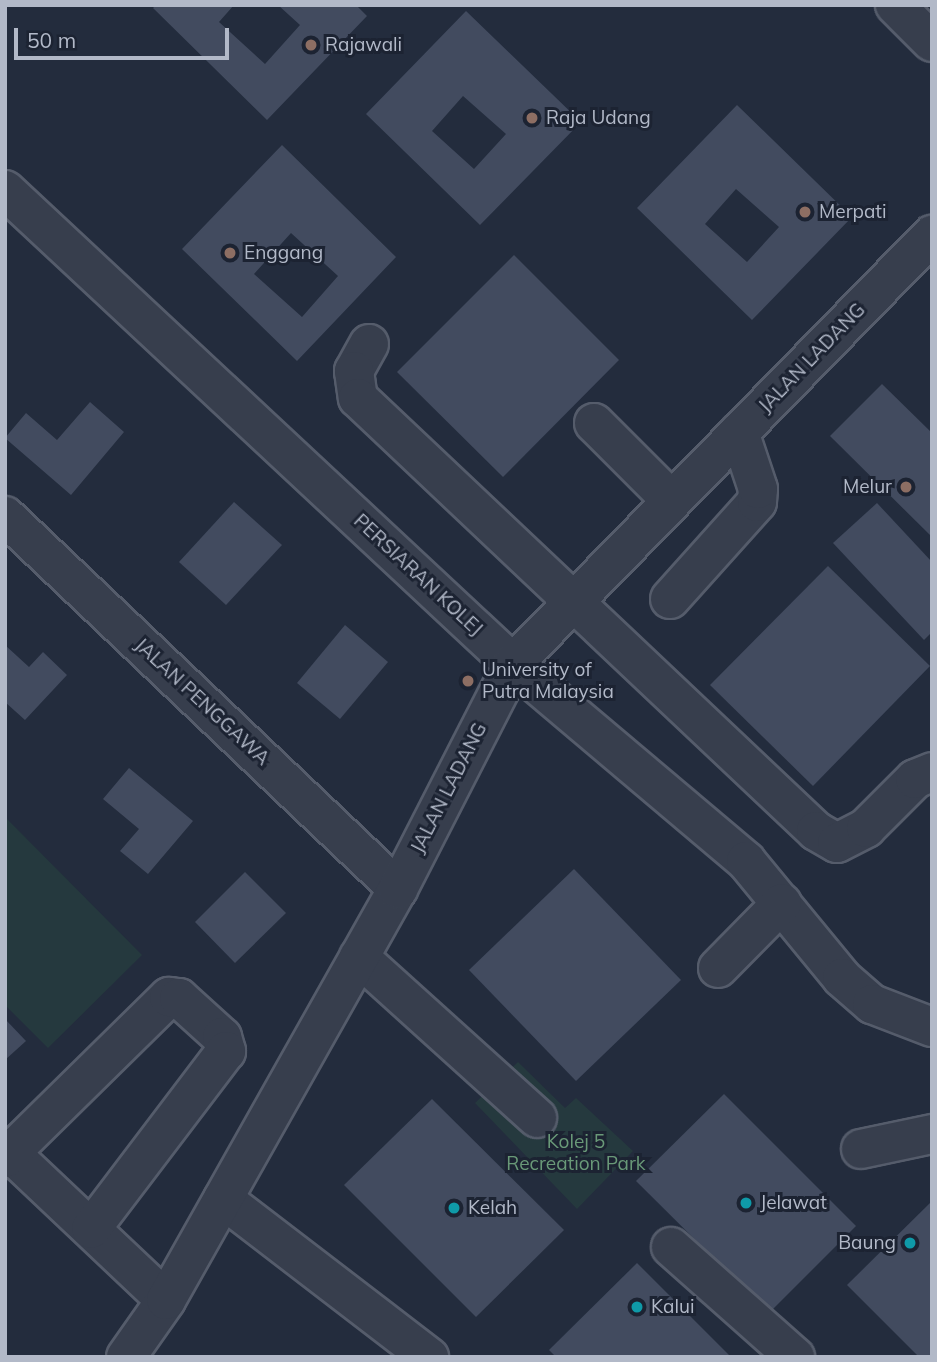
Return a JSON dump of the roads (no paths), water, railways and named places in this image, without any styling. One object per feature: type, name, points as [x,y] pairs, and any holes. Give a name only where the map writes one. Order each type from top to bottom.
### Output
[{"type":"street","points":[[895,5],[932,42]]},
{"type":"street","name":"PERSIARAN KOLEJ","points":[[5,190],[513,664],[746,861],[842,978],[872,1004],[932,1027]]},
{"type":"street","name":"JALAN LADANG","points":[[125,1357],[166,1300],[398,889],[513,664],[932,235]]},
{"type":"street","points":[[369,344],[354,371],[358,398],[816,831],[838,843],[866,828],[915,779],[932,772]]},
{"type":"street","points":[[594,423],[671,501]]},
{"type":"street","points":[[670,598],[757,502],[758,489],[739,432]]},
{"type":"street","name":"JALAN PENGGAWA","points":[[5,516],[398,889]]},
{"type":"street","points":[[718,968],[782,903]]},
{"type":"street","points":[[359,957],[537,1118]]},
{"type":"street","points":[[91,1229],[226,1051],[222,1037],[179,998],[169,998],[7,1153],[166,1300]]},
{"type":"street","points":[[861,1149],[932,1134]]},
{"type":"street","points":[[223,1199],[429,1357]]},
{"type":"street","points":[[671,1247],[795,1357]]},
{"type":"place","name":"Rajawali","points":[[311,45]]},
{"type":"place","name":"Raja Udang","points":[[532,118]]},
{"type":"place","name":"Merpati","points":[[805,212]]},
{"type":"place","name":"Enggang","points":[[230,253]]},
{"type":"place","name":"Melur","points":[[906,487]]},
{"type":"place","name":"University of Putra Malaysia","points":[[468,681]]},
{"type":"place","name":"Jelawat","points":[[746,1203]]},
{"type":"place","name":"Kelah","points":[[454,1208]]},
{"type":"place","name":"Baung","points":[[910,1243]]},
{"type":"place","name":"Kalui","points":[[637,1307]]},
{"type":"park label","name":"Kolej 5 Recreation Park","points":[[576,1153]]}]
